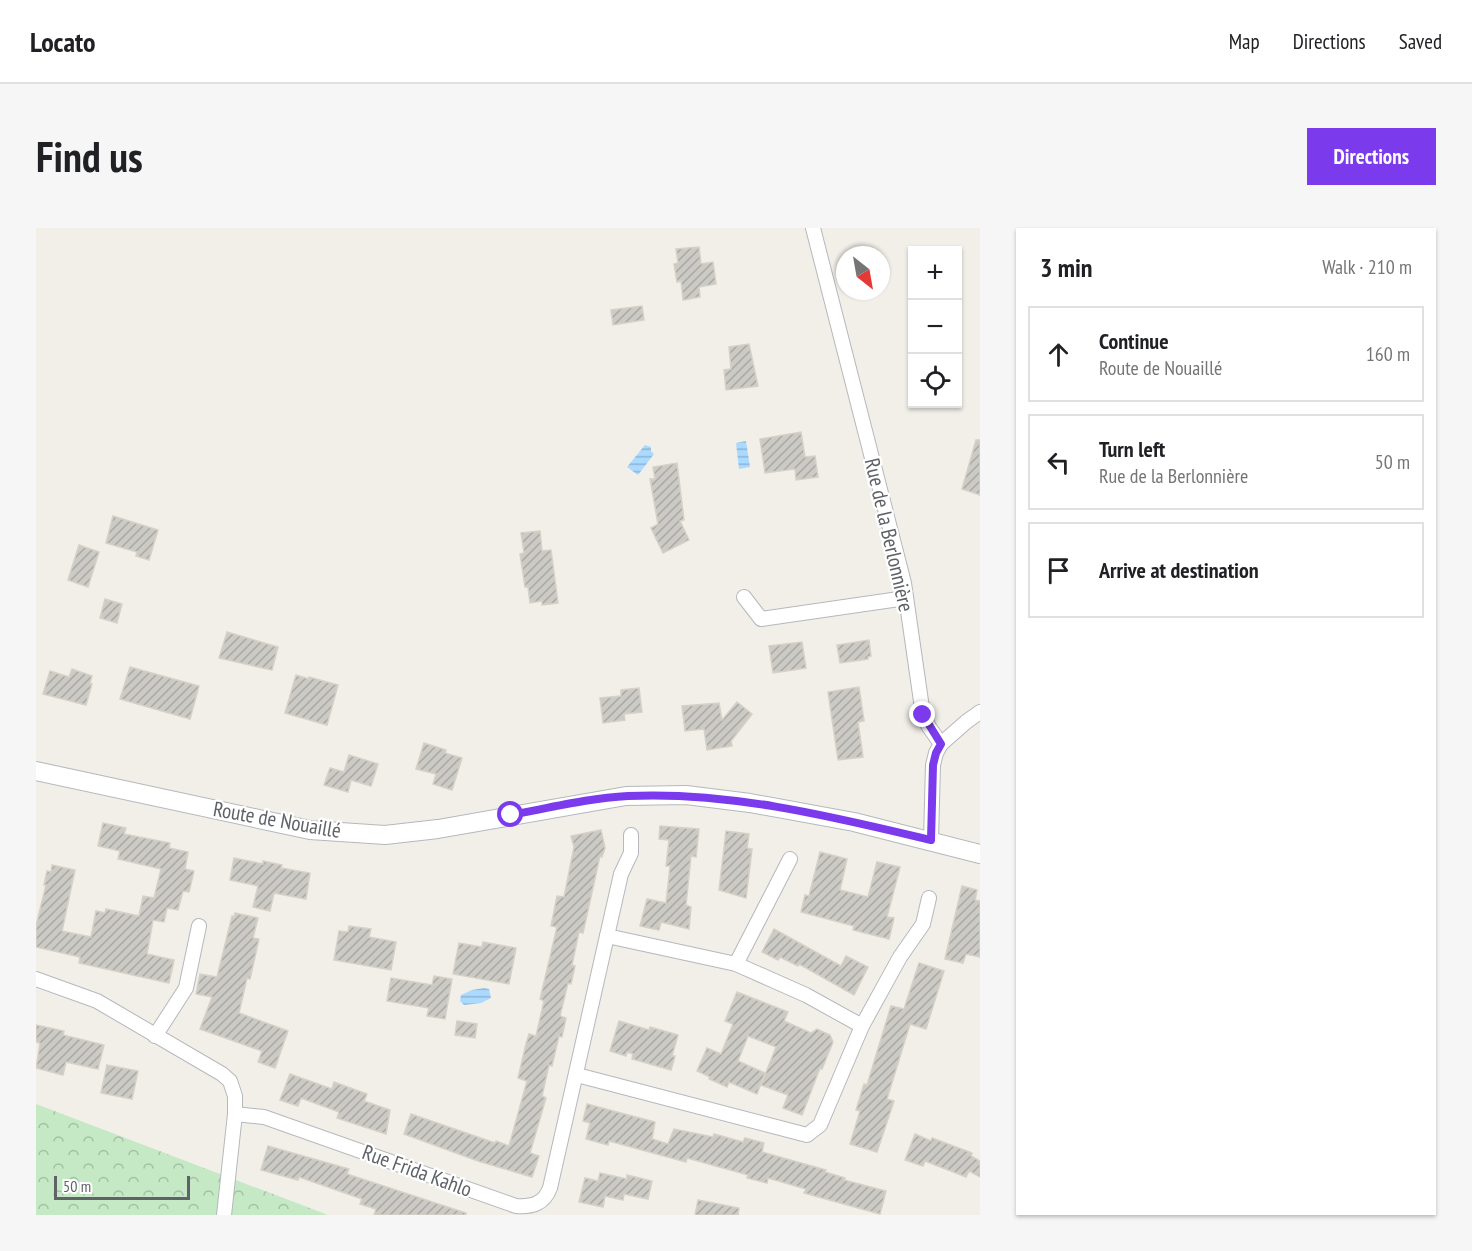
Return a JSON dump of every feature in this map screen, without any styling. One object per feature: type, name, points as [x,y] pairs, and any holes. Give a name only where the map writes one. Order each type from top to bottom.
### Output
[{"type":"street","name":"Rue de la Berlonnière","points":[[813,228],[906,598],[923,715],[941,744]]},
{"type":"street","points":[[744,597],[760,619],[906,598]]},
{"type":"street","points":[[931,840],[933,765],[936,753],[941,744],[980,712]]},
{"type":"street","name":"Route de Nouaillé","points":[[36,771],[310,830],[385,835],[438,829],[626,796],[686,795],[750,803],[854,822],[980,854]]},
{"type":"street","name":"Rue Frida Kahlo","points":[[235,1114],[264,1117],[516,1206],[528,1207],[539,1203],[547,1197],[550,1188],[621,874],[631,853],[632,835]]},
{"type":"street","points":[[736,964],[790,859]]},
{"type":"street","points":[[577,1075],[807,1135],[820,1125],[862,1026],[900,957],[923,924],[929,898]]},
{"type":"street","points":[[155,1036],[186,988],[199,926]]},
{"type":"street","points":[[608,936],[736,964],[806,995],[862,1026]]},
{"type":"street","points":[[36,979],[97,1001],[222,1074],[230,1082],[235,1096],[235,1114],[224,1215]]},
{"type":"green space","points":[[36,1104],[328,1215],[36,1215]]},
{"type":"water","points":[[746,441],[750,467],[739,469],[736,443]]},
{"type":"water","points":[[645,445],[651,447],[654,454],[638,475],[627,467]]},
{"type":"water","points":[[484,988],[489,989],[491,998],[481,1003],[464,1005],[460,1001],[461,995]]},
{"type":"building","points":[[699,247],[701,264],[713,262],[716,284],[699,287],[700,297],[683,300],[681,281],[677,282],[674,264],[678,263],[676,249]]},
{"type":"building","points":[[642,306],[644,320],[613,325],[611,310]]},
{"type":"building","points":[[749,344],[758,386],[726,390],[724,370],[731,369],[729,347]]},
{"type":"building","points":[[801,432],[805,457],[815,456],[818,477],[796,480],[795,469],[765,473],[760,439]]},
{"type":"building","points":[[976,440],[980,440],[980,495],[962,489]]},
{"type":"building","points":[[677,463],[684,520],[680,521],[689,540],[663,553],[651,528],[658,524],[650,479],[655,479],[653,467]]},
{"type":"building","points":[[113,516],[158,530],[149,560],[136,556],[137,552],[106,543]]},
{"type":"building","points":[[540,531],[542,551],[551,550],[558,603],[542,605],[542,601],[530,603],[528,587],[525,587],[520,554],[524,553],[521,533]]},
{"type":"building","points":[[79,545],[99,552],[88,587],[68,580]]},
{"type":"building","points":[[105,599],[122,604],[117,623],[100,618]]},
{"type":"building","points":[[227,632],[278,647],[272,670],[219,658]]},
{"type":"building","points":[[869,640],[871,656],[868,659],[840,663],[837,645]]},
{"type":"building","points":[[802,642],[806,668],[773,673],[769,646]]},
{"type":"building","points":[[130,667],[199,686],[190,719],[120,699]]},
{"type":"building","points":[[72,669],[92,676],[86,705],[43,694],[50,671],[69,677]]},
{"type":"building","points":[[296,675],[338,685],[327,725],[285,713]]},
{"type":"building","points":[[859,687],[864,721],[858,722],[863,757],[838,760],[828,692]]},
{"type":"building","points":[[639,688],[642,712],[624,714],[625,720],[603,723],[600,698],[621,696],[621,690]]},
{"type":"building","points":[[737,702],[752,714],[731,741],[732,746],[707,750],[704,729],[685,731],[682,706],[719,703],[722,720]]},
{"type":"building","points":[[424,743],[462,758],[452,790],[433,784],[436,774],[416,769]]},
{"type":"building","points":[[349,755],[378,764],[371,786],[351,780],[348,792],[324,785],[330,768],[344,772]]},
{"type":"building","points":[[103,823],[126,828],[124,834],[170,843],[169,848],[188,852],[185,869],[194,871],[189,892],[183,891],[178,910],[167,908],[164,922],[153,920],[147,954],[174,960],[169,983],[79,963],[80,957],[36,947],[36,926],[46,885],[44,885],[47,871],[51,872],[52,865],[75,870],[62,931],[91,937],[96,911],[105,913],[106,909],[139,916],[143,896],[154,898],[161,869],[118,859],[120,851],[98,846]]},
{"type":"building","points":[[660,826],[699,829],[696,857],[691,856],[686,905],[691,907],[689,929],[661,922],[659,930],[640,926],[647,899],[666,903],[670,866],[666,866],[669,840],[659,839]]},
{"type":"building","points":[[601,830],[605,848],[602,857],[600,856],[583,933],[579,932],[572,965],[575,966],[571,984],[568,983],[560,1016],[566,1018],[562,1037],[559,1036],[552,1066],[549,1065],[542,1096],[546,1098],[530,1153],[539,1156],[532,1177],[478,1161],[404,1134],[411,1114],[509,1146],[527,1081],[518,1078],[526,1044],[529,1034],[536,1036],[544,1001],[540,999],[557,927],[551,926],[557,896],[564,897],[574,847],[571,836]]},
{"type":"building","points":[[726,831],[749,834],[747,848],[752,849],[746,898],[719,890]]},
{"type":"building","points":[[820,852],[847,859],[840,890],[868,897],[877,862],[900,867],[887,917],[894,918],[889,939],[853,930],[854,926],[801,912],[805,895],[809,896]]},
{"type":"building","points":[[234,858],[263,864],[263,861],[282,865],[281,868],[310,873],[306,899],[274,893],[270,911],[253,907],[258,886],[230,880]]},
{"type":"building","points":[[962,886],[977,890],[975,900],[980,901],[980,957],[966,954],[963,963],[945,959]]},
{"type":"building","points":[[235,913],[258,918],[253,938],[259,939],[239,1013],[288,1031],[275,1068],[258,1062],[262,1051],[200,1029],[212,997],[196,994],[200,974],[217,977],[232,916],[234,917]]},
{"type":"building","points":[[349,926],[371,929],[369,937],[396,942],[391,970],[334,960],[339,931],[348,932]]},
{"type":"building","points":[[774,929],[841,966],[846,956],[868,967],[854,995],[799,964],[798,966],[780,957],[778,960],[762,952]]},
{"type":"building","points":[[483,942],[516,948],[509,984],[453,974],[459,943],[482,947]]},
{"type":"building","points":[[919,963],[944,971],[926,1029],[910,1024],[887,1099],[894,1101],[877,1152],[850,1144],[860,1111],[856,1110],[864,1084],[867,1085],[891,1006],[904,1009]]},
{"type":"building","points":[[434,976],[452,979],[445,1019],[427,1016],[429,1008],[387,1001],[391,978],[432,985]]},
{"type":"building","points":[[737,992],[788,1012],[784,1021],[811,1033],[817,1029],[830,1035],[833,1042],[822,1069],[820,1068],[802,1115],[783,1108],[788,1095],[761,1085],[776,1047],[748,1036],[738,1061],[765,1073],[757,1094],[729,1082],[727,1087],[697,1071],[707,1048],[721,1054],[733,1024],[725,1021]]},
{"type":"building","points":[[457,1021],[477,1024],[475,1038],[455,1035]]},
{"type":"building","points":[[619,1021],[649,1030],[650,1027],[678,1035],[671,1070],[632,1059],[633,1054],[627,1052],[626,1056],[610,1051]]},
{"type":"building","points":[[36,1025],[64,1031],[63,1035],[104,1045],[98,1069],[66,1062],[63,1075],[36,1068],[40,1043],[36,1042]]},
{"type":"building","points":[[107,1065],[138,1071],[132,1099],[101,1093]]},
{"type":"building","points":[[290,1074],[332,1089],[334,1082],[367,1094],[364,1101],[390,1110],[386,1134],[337,1118],[339,1112],[301,1098],[298,1106],[280,1100]]},
{"type":"building","points":[[587,1104],[655,1122],[652,1139],[668,1144],[674,1129],[713,1137],[714,1134],[743,1142],[745,1138],[764,1143],[762,1152],[826,1170],[825,1172],[845,1178],[844,1180],[886,1191],[880,1214],[804,1193],[806,1189],[768,1178],[767,1183],[747,1178],[748,1175],[687,1158],[686,1162],[609,1141],[608,1145],[586,1139],[590,1123],[583,1121]]},
{"type":"building","points":[[915,1134],[972,1153],[971,1156],[980,1161],[980,1177],[969,1171],[966,1177],[925,1161],[923,1166],[905,1160]]},
{"type":"building","points":[[268,1146],[349,1169],[347,1174],[466,1213],[466,1215],[374,1215],[376,1209],[360,1204],[362,1199],[299,1177],[298,1180],[261,1170]]},
{"type":"building","points":[[600,1173],[627,1179],[627,1175],[652,1181],[648,1199],[624,1194],[623,1200],[605,1196],[603,1207],[579,1202],[585,1178],[598,1181]]},
{"type":"building","points":[[698,1200],[739,1208],[738,1215],[695,1215]]},
{"type":"route","points":[[511,815],[626,796],[686,795],[750,803],[854,822],[931,840],[933,765],[941,744],[923,715]]}]
